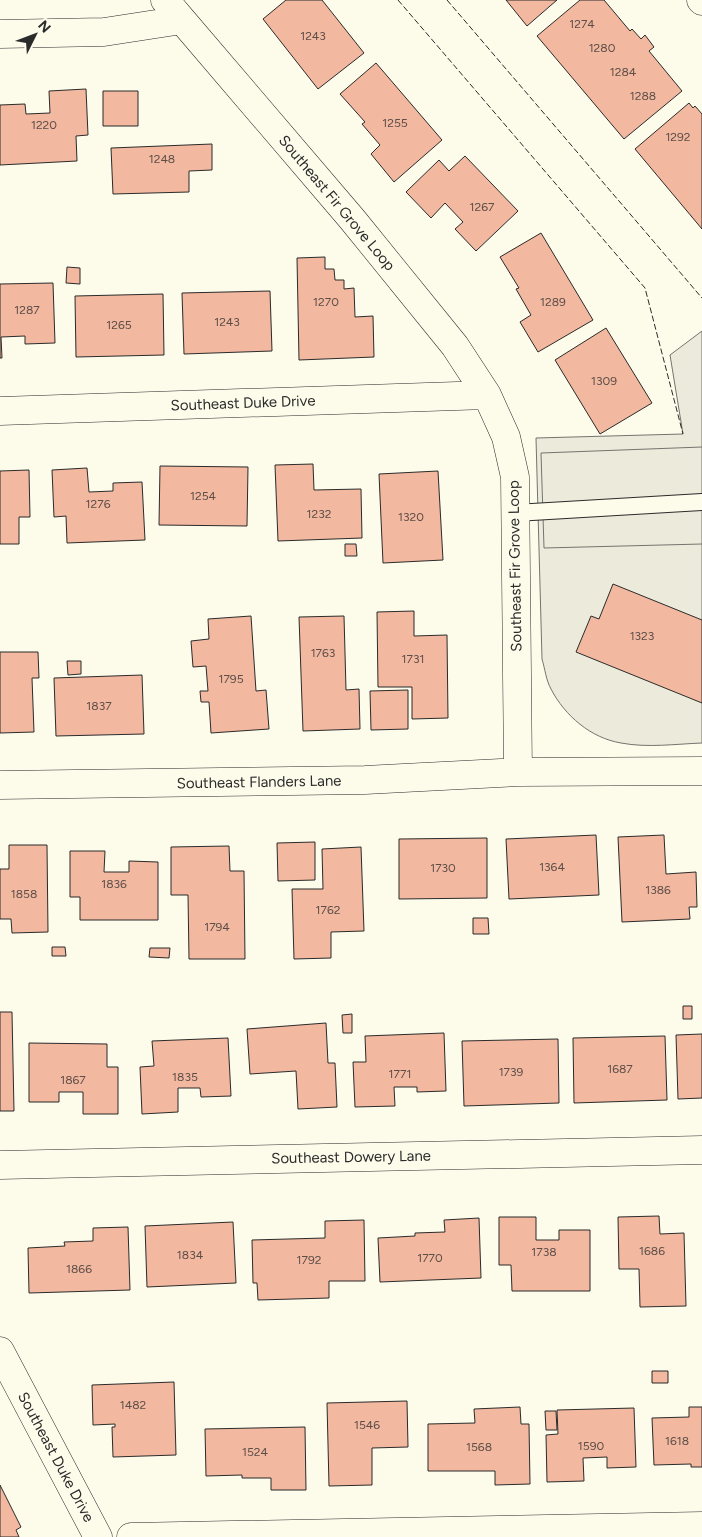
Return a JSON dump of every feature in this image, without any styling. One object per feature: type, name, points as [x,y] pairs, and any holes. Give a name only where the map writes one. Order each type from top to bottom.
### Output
[{"type":"street","name":"Southeast Fir Grove Loop","points":[[0,34],[104,32],[174,10],[358,226],[455,346],[487,395],[506,437],[514,477],[516,513],[518,772]]},
{"type":"street","name":"Southeast Duke Drive","points":[[0,411],[487,395]]},
{"type":"street","points":[[518,772],[702,771]]},
{"type":"street","name":"Southeast Flanders Lane","points":[[0,786],[365,780],[518,772]]},
{"type":"street","name":"Southeast Dowery Lane","points":[[0,1165],[702,1150]]},
{"type":"street","name":"Southeast Duke Drive","points":[[0,1351],[98,1537]]},
{"type":"street","points":[[131,1537],[702,1526]]},
{"type":"lane","points":[[516,513],[702,502]]},
{"type":"shaded area","points":[[702,331],[702,743],[651,745],[621,743],[589,731],[571,717],[549,686],[542,659],[536,438],[683,434],[670,355]]},
{"type":"shaded area","points":[[702,447],[702,544],[544,548],[541,453]]},
{"type":"building","points":[[286,0],[322,0],[364,53],[318,89],[263,19]]},
{"type":"building","points":[[506,0],[557,0],[527,26]]},
{"type":"building","points":[[580,0],[604,0],[630,31],[632,29],[641,39],[645,35],[654,47],[649,51],[682,91],[624,139],[537,36]]},
{"type":"building","points":[[376,63],[442,140],[394,182],[371,154],[380,145],[362,124],[365,122],[340,94]]},
{"type":"building","points":[[86,89],[88,135],[76,136],[77,161],[0,165],[0,105],[25,104],[26,114],[50,113],[49,91]]},
{"type":"building","points":[[103,91],[138,91],[138,126],[103,126]]},
{"type":"building","points":[[689,103],[693,108],[695,106],[702,114],[702,229],[635,149]]},
{"type":"building","points":[[212,144],[212,170],[189,171],[189,192],[113,194],[111,148]]},
{"type":"building","points":[[465,156],[518,211],[476,251],[455,229],[463,222],[445,203],[431,218],[406,192],[439,160],[449,171]]},
{"type":"building","points":[[541,233],[593,320],[538,352],[520,322],[531,315],[516,289],[519,288],[500,257]]},
{"type":"building","points":[[325,257],[325,269],[334,269],[335,280],[344,280],[344,289],[354,288],[355,317],[373,316],[374,357],[299,360],[297,258]]},
{"type":"building","points":[[67,267],[80,268],[80,284],[66,283]]},
{"type":"building","points":[[53,283],[55,343],[25,344],[25,336],[1,337],[2,358],[0,358],[0,284]]},
{"type":"building","points":[[270,291],[272,351],[184,354],[182,293]]},
{"type":"building","points":[[163,294],[164,355],[76,357],[75,296]]},
{"type":"building","points":[[606,328],[652,403],[600,434],[555,360]]},
{"type":"building","points":[[313,464],[314,490],[361,489],[362,538],[278,541],[275,465]]},
{"type":"building","points":[[160,466],[248,467],[247,526],[159,525]]},
{"type":"building","points":[[87,468],[89,492],[113,491],[113,483],[142,482],[145,540],[67,543],[66,516],[54,517],[52,470]]},
{"type":"building","points":[[29,470],[30,517],[19,517],[19,544],[0,544],[0,471]]},
{"type":"building","points":[[438,471],[443,560],[383,563],[379,474]]},
{"type":"building","points":[[345,544],[356,544],[357,556],[345,556]]},
{"type":"building","points":[[613,584],[702,620],[702,703],[576,652],[591,616],[599,619]]},
{"type":"building","points":[[414,611],[414,636],[447,635],[448,718],[412,719],[412,687],[378,687],[377,612]]},
{"type":"building","points":[[251,616],[256,691],[266,690],[269,729],[211,733],[209,702],[201,702],[200,691],[208,691],[206,666],[193,667],[191,641],[209,639],[208,619]]},
{"type":"building","points":[[344,616],[346,690],[359,689],[360,729],[303,731],[299,617]]},
{"type":"building","points":[[0,652],[38,652],[39,678],[32,678],[34,732],[0,733]]},
{"type":"building","points":[[67,661],[81,661],[81,674],[68,675]]},
{"type":"building","points":[[142,675],[144,734],[56,736],[54,678]]},
{"type":"building","points":[[408,690],[408,729],[371,730],[370,691]]},
{"type":"building","points":[[596,835],[599,895],[509,899],[506,839]]},
{"type":"building","points":[[664,835],[666,874],[696,872],[697,907],[689,907],[690,919],[622,922],[618,837]]},
{"type":"building","points":[[487,838],[487,898],[399,899],[399,839]]},
{"type":"building","points":[[315,842],[315,880],[278,881],[277,843]]},
{"type":"building","points":[[9,845],[47,845],[48,932],[12,933],[11,919],[0,919],[0,869],[9,869]]},
{"type":"building","points":[[229,846],[230,871],[244,871],[245,959],[189,959],[188,895],[171,895],[171,847]]},
{"type":"building","points":[[361,847],[364,931],[331,932],[331,958],[294,959],[292,889],[323,889],[322,849]]},
{"type":"building","points":[[70,851],[105,851],[104,872],[129,872],[129,861],[158,862],[158,920],[80,920],[80,897],[70,897]]},
{"type":"building","points":[[473,918],[488,918],[489,934],[473,934]]},
{"type":"building","points":[[52,947],[65,947],[66,956],[52,956]]},
{"type":"building","points":[[150,948],[170,948],[169,958],[149,957]]},
{"type":"building","points":[[683,1006],[692,1006],[692,1019],[683,1019]]},
{"type":"building","points":[[0,1012],[12,1012],[14,1111],[0,1111]]},
{"type":"building","points":[[352,1014],[352,1033],[343,1033],[342,1015]]},
{"type":"building","points":[[326,1023],[328,1063],[335,1063],[337,1107],[298,1109],[296,1071],[250,1074],[247,1029]]},
{"type":"building","points":[[444,1033],[446,1091],[417,1092],[417,1087],[394,1087],[395,1106],[355,1107],[353,1062],[366,1062],[365,1036]]},
{"type":"building","points":[[702,1034],[702,1098],[678,1099],[676,1035]]},
{"type":"building","points":[[665,1036],[667,1100],[574,1103],[573,1038]]},
{"type":"building","points":[[228,1038],[231,1096],[201,1097],[200,1088],[178,1088],[178,1112],[142,1114],[140,1067],[154,1066],[152,1041]]},
{"type":"building","points":[[558,1039],[559,1103],[464,1106],[462,1041]]},
{"type":"building","points":[[29,1043],[107,1044],[107,1067],[118,1067],[118,1114],[83,1114],[83,1092],[59,1092],[59,1102],[29,1102]]},
{"type":"building","points":[[659,1216],[660,1234],[684,1233],[686,1306],[640,1307],[639,1269],[619,1269],[618,1217]]},
{"type":"building","points":[[499,1217],[536,1217],[536,1240],[559,1240],[559,1230],[590,1230],[590,1291],[512,1291],[511,1265],[499,1265]]},
{"type":"building","points":[[479,1218],[481,1278],[380,1282],[378,1238],[415,1236],[415,1233],[445,1232],[444,1220]]},
{"type":"building","points":[[364,1220],[365,1281],[329,1281],[329,1298],[258,1300],[257,1283],[253,1283],[252,1240],[325,1238],[325,1221]]},
{"type":"building","points":[[233,1222],[236,1283],[147,1287],[145,1226]]},
{"type":"building","points":[[128,1227],[130,1290],[29,1293],[28,1248],[65,1246],[64,1242],[93,1241],[93,1228]]},
{"type":"building","points":[[652,1371],[668,1371],[668,1383],[652,1383]]},
{"type":"building","points":[[174,1382],[176,1455],[113,1457],[112,1427],[115,1427],[115,1424],[93,1425],[92,1385]]},
{"type":"building","points":[[407,1401],[408,1447],[372,1448],[372,1485],[329,1486],[327,1403]]},
{"type":"building","points":[[520,1407],[521,1424],[529,1424],[530,1484],[495,1485],[495,1471],[428,1471],[428,1424],[475,1423],[474,1409]]},
{"type":"building","points":[[689,1407],[702,1407],[702,1467],[691,1467],[691,1464],[654,1465],[652,1418],[689,1417]]},
{"type":"building","points":[[634,1408],[636,1467],[607,1468],[607,1457],[583,1458],[584,1481],[547,1482],[546,1435],[558,1434],[557,1410]]},
{"type":"building","points":[[545,1411],[556,1411],[557,1430],[546,1430]]},
{"type":"building","points":[[305,1427],[306,1490],[271,1490],[271,1478],[242,1478],[242,1475],[206,1476],[205,1429]]},
{"type":"building","points":[[0,1485],[21,1527],[16,1530],[19,1537],[0,1537]]},
{"type":"fence","points":[[398,0],[645,288],[683,434]]},
{"type":"fence","points":[[447,0],[702,298]]}]
